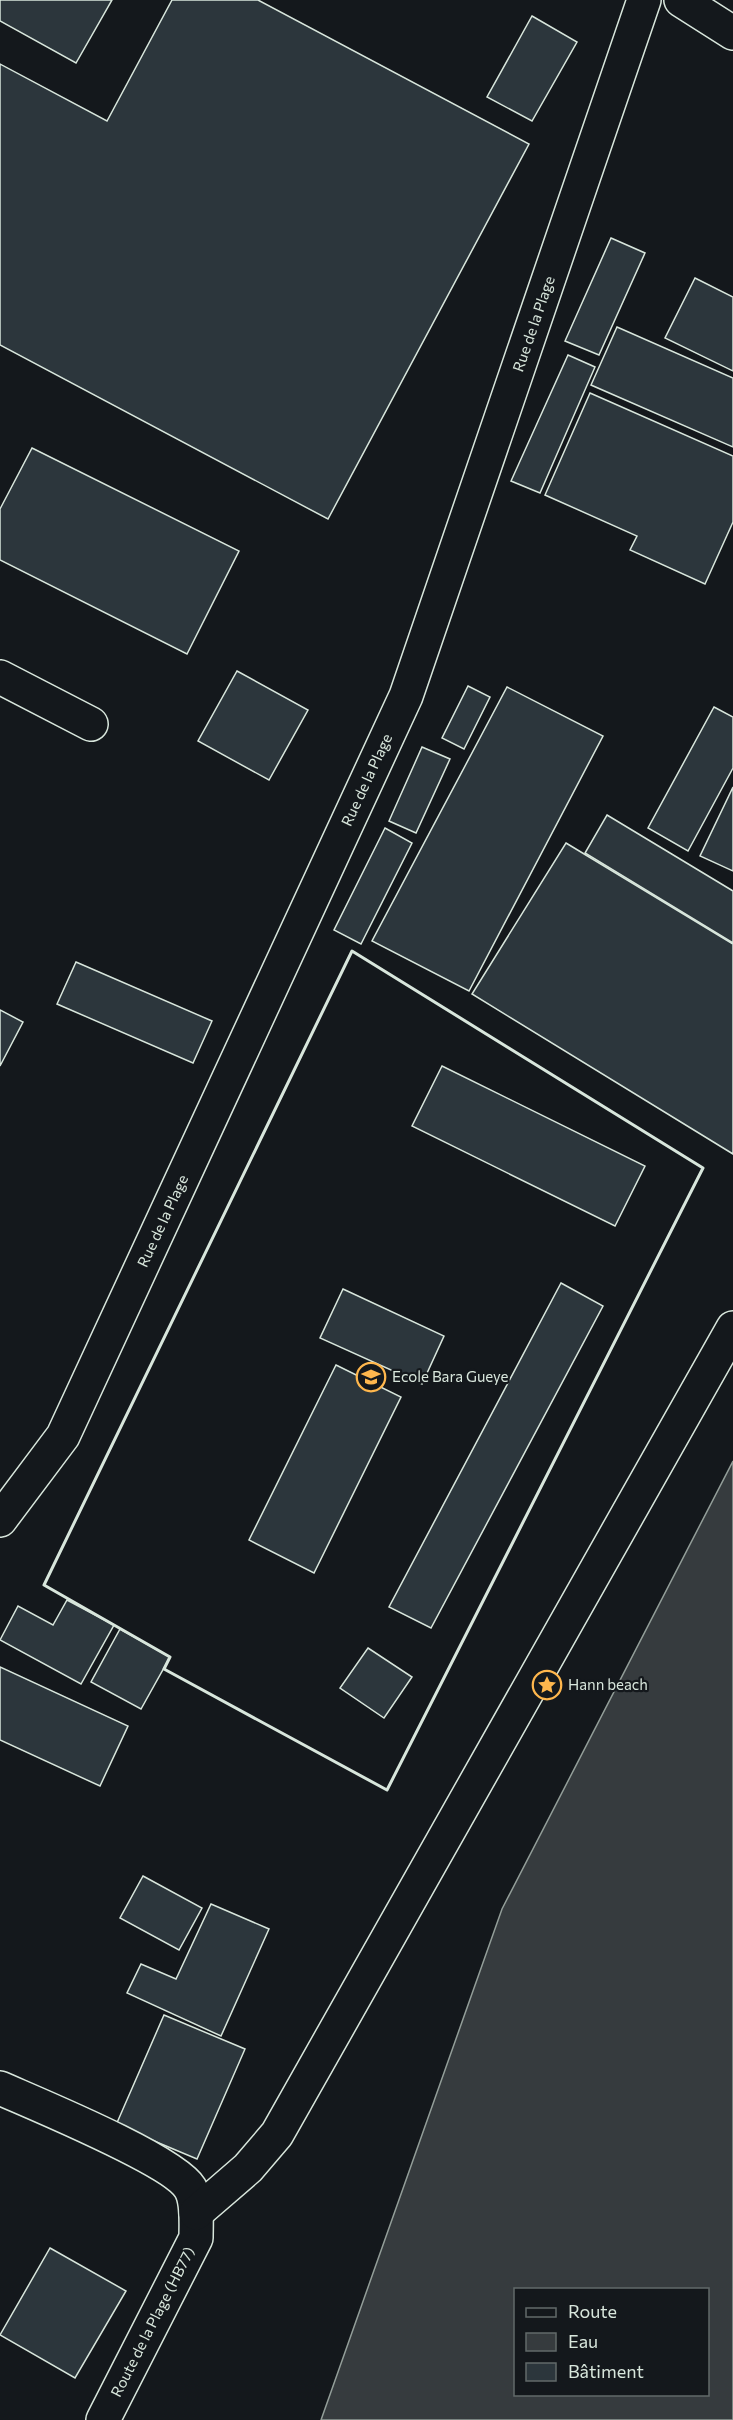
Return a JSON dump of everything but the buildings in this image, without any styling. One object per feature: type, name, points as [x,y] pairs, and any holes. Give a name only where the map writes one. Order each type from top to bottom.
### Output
[{"type":"street","name":"Rue de la Plage","points":[[0,1520],[63,1436],[406,696],[644,0]]},
{"type":"street","points":[[681,0],[733,33]]},
{"type":"street","points":[[0,677],[91,724]]},
{"type":"street","points":[[196,2213],[248,2168],[277,2134],[733,1328]]},
{"type":"street","name":"Route de la Plage (HB77)","points":[[0,2088],[165,2164],[190,2188],[196,2213],[196,2238],[103,2420]]},
{"type":"water","points":[[733,1461],[733,2420],[321,2420],[502,1909]]},
{"type":"wall","points":[[352,951],[703,1168],[387,1790],[164,1669],[170,1657],[44,1585],[352,951]]},
{"type":"place","name":"Ecole Bara Gueye","points":[[371,1377]]},
{"type":"place","name":"Hann beach","points":[[547,1685]]}]
